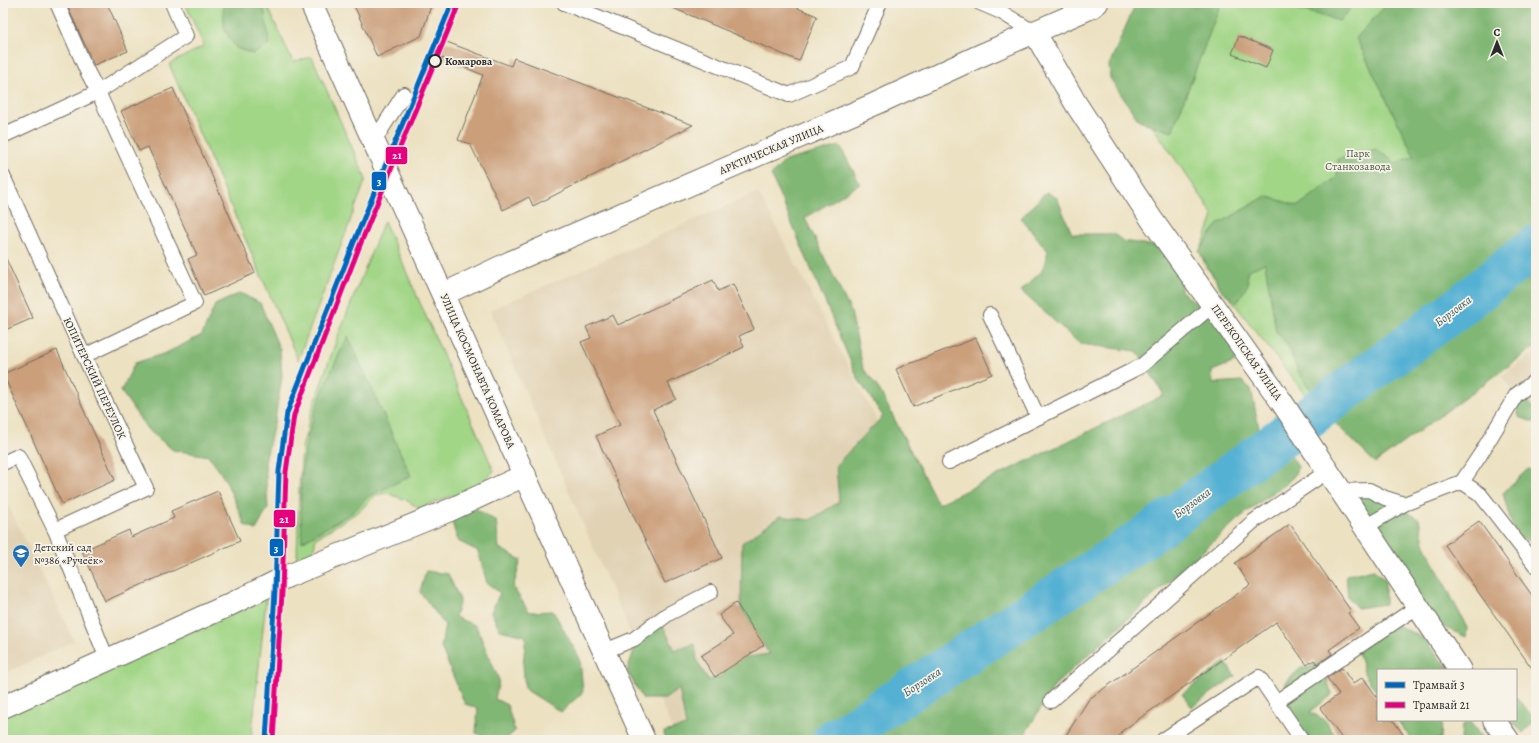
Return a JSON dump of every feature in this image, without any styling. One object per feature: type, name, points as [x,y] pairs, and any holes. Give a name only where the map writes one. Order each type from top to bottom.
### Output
[{"type":"street","name":"УЛИЦА КОСМОНАВТА КОМАРОВА","points":[[311,3],[444,294],[644,740]]},
{"type":"street","name":"АРКТИЧЕСКАЯ УЛИЦА","points":[[444,294],[511,262],[868,107],[977,57],[1035,33],[1092,7],[1097,3]]},
{"type":"street","name":"ПЕРЕКОПСКАЯ УЛИЦА","points":[[1035,33],[1076,104],[1139,201],[1214,304],[1281,401],[1459,669]]},
{"type":"street","points":[[3,707],[227,606],[288,576],[450,510],[525,475]]},
{"type":"street","points":[[1495,721],[1508,740]]},
{"type":"lane","points":[[57,3],[86,69],[195,303],[84,356]]},
{"type":"lane","points":[[3,136],[98,92],[186,36],[172,3]]},
{"type":"lane","points":[[564,3],[789,95],[852,67],[878,4]]},
{"type":"lane","points":[[980,3],[1002,7],[1035,33]]},
{"type":"lane","points":[[374,141],[404,94]]},
{"type":"lane","name":"ЮПИТЕРСКИЙ ПЕРЕУЛОК","points":[[3,176],[84,356],[146,488],[55,530]]},
{"type":"lane","points":[[949,462],[1141,366],[1214,304]]},
{"type":"lane","points":[[990,315],[1038,417]]},
{"type":"lane","points":[[1364,527],[1404,504],[1462,482],[1480,455],[1516,394],[1536,380]]},
{"type":"lane","points":[[3,463],[18,456],[55,530],[108,659]]},
{"type":"lane","points":[[1051,701],[1254,521],[1325,466]]},
{"type":"lane","points":[[1462,482],[1480,494],[1536,566]]},
{"type":"lane","points":[[1341,491],[1369,490],[1385,498],[1404,504]]},
{"type":"lane","points":[[604,651],[634,639],[668,614],[711,592]]},
{"type":"lane","points":[[1276,702],[1417,607]]},
{"type":"lane","points":[[1164,740],[1259,677],[1302,740]]},
{"type":"shaded area","points":[[758,192],[952,566],[677,740],[490,310]]},
{"type":"shaded area","points":[[1536,351],[1536,421],[1501,376]]},
{"type":"shaded area","name":"Детский сад №386 «Ручеёк»","points":[[3,495],[74,641],[3,674]]},
{"type":"green space","points":[[185,3],[270,3],[267,6],[293,62],[312,57],[366,179],[298,360],[169,64],[204,46]]},
{"type":"green space","points":[[223,3],[263,3],[270,44],[253,54],[236,48],[224,29]]},
{"type":"green space","points":[[1136,3],[1221,3],[1172,132],[1139,121],[1110,78],[1109,65]]},
{"type":"green space","name":"Парк Станкозавода","points":[[1160,3],[1536,3],[1536,219],[1306,396],[1206,267],[1200,252],[1213,216],[1205,202],[1124,85]]},
{"type":"green space","points":[[1277,3],[1356,3],[1339,21]]},
{"type":"green space","points":[[1388,3],[1536,3],[1536,346],[1375,463],[1328,416],[1298,371],[1287,344],[1276,331],[1265,263],[1247,271],[1248,284],[1237,303],[1222,291],[1199,251],[1217,225],[1266,196],[1298,206],[1337,177],[1338,159],[1376,149],[1396,163],[1414,156],[1356,38]]},
{"type":"green space","points":[[840,146],[860,184],[805,218],[851,312],[863,368],[880,391],[938,504],[1164,395],[1137,351],[1080,344],[1021,291],[1042,271],[1048,251],[1021,218],[1046,192],[1057,198],[1072,234],[1114,234],[1123,241],[1161,247],[1181,273],[1181,291],[1217,320],[1239,350],[1235,362],[1212,371],[1213,383],[1242,381],[1251,389],[1262,443],[1279,453],[1283,443],[1298,467],[1293,477],[1285,485],[1276,490],[1238,519],[1055,685],[1021,740],[665,740],[664,732],[686,726],[679,689],[665,699],[643,699],[627,671],[635,647],[645,634],[645,622],[659,618],[675,650],[695,644],[697,661],[708,680],[720,677],[735,659],[769,654],[741,608],[742,543],[780,516],[810,520],[839,502],[836,465],[883,416],[858,379],[771,175],[785,161]]},
{"type":"green space","points":[[384,221],[494,471],[477,487],[419,508],[406,500],[387,493],[376,495],[358,512],[316,538],[313,552],[297,559],[302,448],[311,413],[336,341]]},
{"type":"green space","points":[[240,293],[260,303],[280,350],[282,376],[275,419],[265,462],[268,508],[256,530],[245,525],[226,481],[209,456],[173,450],[147,429],[121,391],[135,363],[166,353],[202,335],[215,305]]},
{"type":"green space","points":[[348,336],[411,476],[369,496],[353,512],[302,542],[301,484],[303,461],[308,435],[322,392]]},
{"type":"green space","points":[[1525,399],[1532,408],[1536,406],[1536,423],[1519,417],[1516,401]]},
{"type":"green space","points":[[1528,469],[1536,472],[1536,518],[1531,522],[1536,525],[1536,543],[1515,536],[1503,493]]},
{"type":"green space","points":[[1362,486],[1419,519],[1424,543],[1467,628],[1466,637],[1437,624],[1354,502]]},
{"type":"green space","points":[[473,507],[496,521],[499,548],[521,560],[513,587],[529,612],[553,611],[580,659],[583,692],[561,712],[525,689],[523,664],[526,636],[500,630],[491,612],[500,593],[487,583],[478,551],[458,541],[450,516]]},
{"type":"green space","points":[[1374,570],[1385,580],[1385,604],[1357,608],[1348,597],[1346,575]]},
{"type":"green space","points":[[426,571],[448,574],[460,600],[455,617],[476,626],[499,680],[495,699],[507,705],[515,731],[505,740],[490,740],[476,733],[478,708],[465,704],[441,647],[445,625],[420,592]]},
{"type":"green space","points":[[267,592],[251,740],[3,740],[3,711]]},
{"type":"green space","points":[[1389,621],[1423,638],[1443,663],[1452,669],[1377,669],[1377,693],[1365,675],[1354,639],[1373,627]]},
{"type":"green space","points":[[1321,661],[1332,695],[1310,712],[1325,720],[1338,740],[1310,740],[1284,704],[1286,682],[1301,668],[1308,668]]},
{"type":"green space","points":[[1225,662],[1235,676],[1192,707],[1182,694]]},
{"type":"green space","points":[[1517,698],[1536,720],[1523,733],[1511,721],[1517,721]]},
{"type":"green space","points":[[1398,721],[1442,721],[1441,739],[1412,740]]},
{"type":"green space","points":[[1470,722],[1484,740],[1461,740],[1462,725]]},
{"type":"building","points":[[66,3],[107,3],[128,51],[94,65]]},
{"type":"building","points":[[353,3],[432,3],[421,36],[377,57]]},
{"type":"building","points":[[661,3],[785,3],[817,16],[799,61]]},
{"type":"building","points":[[1239,36],[1273,50],[1266,68],[1232,54]]},
{"type":"building","points":[[436,38],[511,66],[514,58],[693,125],[533,206],[529,197],[503,210],[470,144],[458,140],[483,75],[430,53]]},
{"type":"building","points":[[173,88],[255,273],[204,296],[188,259],[197,255],[148,147],[139,151],[121,111]]},
{"type":"building","points":[[3,252],[33,318],[3,331]]},
{"type":"building","points":[[713,280],[718,291],[733,284],[754,329],[739,336],[744,347],[668,383],[676,399],[653,410],[722,558],[665,583],[596,436],[620,425],[581,342],[591,338],[586,327],[613,315],[618,325]]},
{"type":"building","points":[[976,338],[992,374],[913,407],[896,369]]},
{"type":"building","points":[[57,350],[115,480],[62,504],[3,374]]},
{"type":"building","points":[[218,491],[240,541],[105,601],[82,551],[129,530],[131,537],[174,518],[171,511]]},
{"type":"building","points":[[1479,521],[1536,601],[1536,674],[1445,545]]},
{"type":"building","points":[[1290,524],[1351,611],[1348,613],[1359,628],[1329,650],[1332,654],[1317,664],[1314,660],[1307,665],[1276,622],[1122,731],[1117,740],[1063,740],[1089,699],[1250,585],[1235,563]]},
{"type":"building","points":[[736,603],[764,645],[715,677],[701,656],[733,635],[719,615]]},
{"type":"building","points":[[1342,668],[1353,684],[1363,677],[1377,698],[1377,721],[1394,721],[1407,740],[1343,740],[1320,708],[1339,694],[1327,678]]},
{"type":"waterway","name":"Борзовка","points":[[833,740],[1151,533],[1455,310],[1536,246]]},
{"type":"tram line","name":"3","points":[[266,740],[275,591],[279,471],[287,413],[354,242],[452,3]]},
{"type":"tram line","name":"21","points":[[273,740],[282,592],[286,472],[294,415],[360,245],[458,6]]},
{"type":"place","name":"Комарова","points":[[435,61]]},
{"type":"place","name":"Детский сад №386 «Ручеёк»","points":[[21,568]]}]
